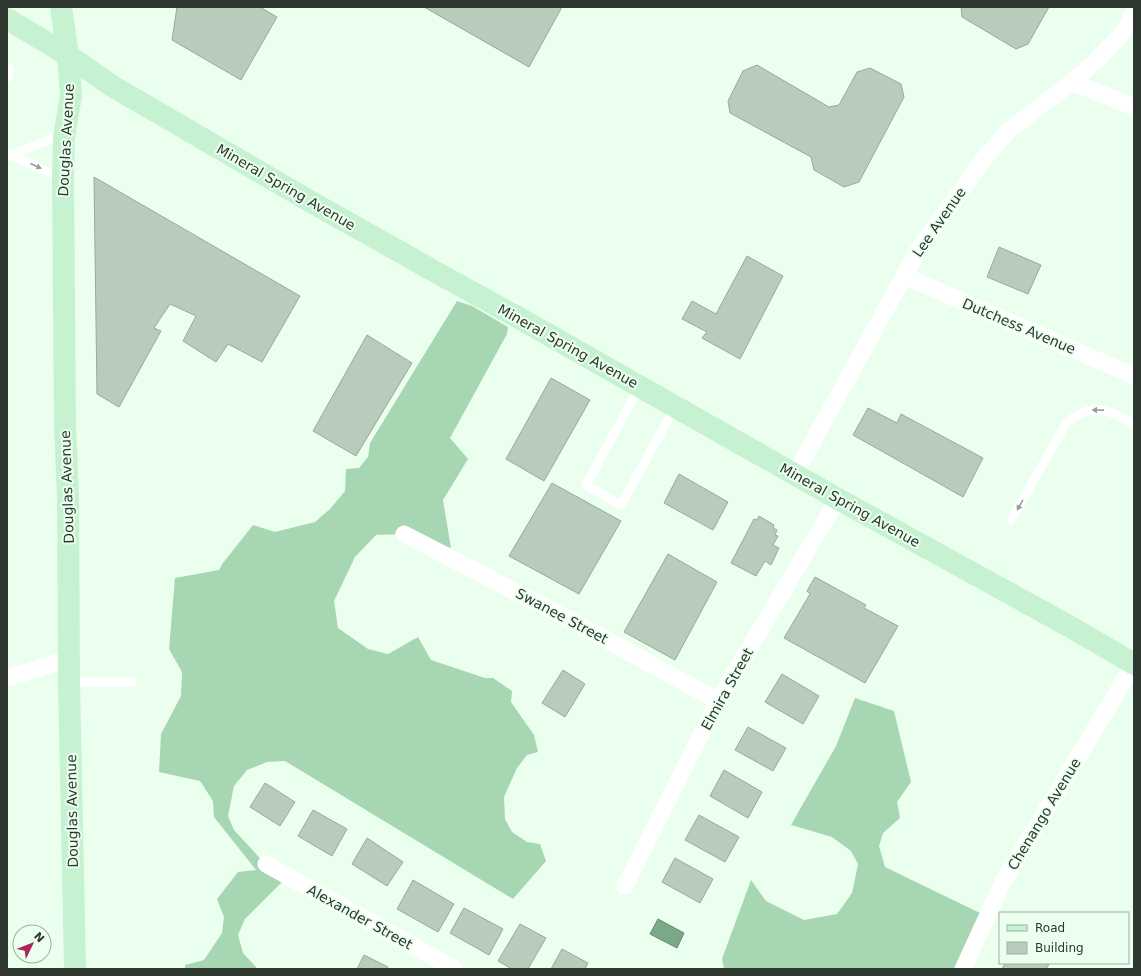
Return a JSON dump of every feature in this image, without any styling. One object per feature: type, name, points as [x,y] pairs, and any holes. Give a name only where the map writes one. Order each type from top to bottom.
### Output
[{"type":"main road","name":"Douglas Avenue","points":[[61,7],[68,55],[71,96],[64,135],[62,178],[65,425],[68,498],[69,682],[75,969]]},
{"type":"main road","name":"Mineral Spring Avenue","points":[[7,19],[68,55],[112,86],[232,156],[838,499],[1067,625],[1134,664]]},
{"type":"street","name":"Lee Avenue","points":[[795,474],[920,246],[986,156],[1003,136],[1072,82],[1098,59],[1121,35],[1128,25],[1134,11]]},
{"type":"street","points":[[1072,82],[1134,107]]},
{"type":"street","name":"Dutchess Avenue","points":[[904,276],[1134,376]]},
{"type":"street","name":"Elmira Street","points":[[625,886],[718,701],[838,499]]},
{"type":"street","name":"Swanee Street","points":[[404,534],[574,622],[718,701]]},
{"type":"street","points":[[7,678],[69,659]]},
{"type":"street","name":"Chenango Avenue","points":[[963,969],[1003,882],[1134,664]]},
{"type":"street","name":"Alexander Street","points":[[266,864],[455,969]]},
{"type":"lane","points":[[7,68],[9,69],[7,78]]},
{"type":"lane","points":[[8,155],[64,135]]},
{"type":"lane","points":[[8,155],[62,178]]},
{"type":"lane","points":[[640,386],[586,485],[621,505],[675,406]]},
{"type":"lane","points":[[1012,520],[1068,422],[1086,411],[1100,409],[1110,411],[1134,424]]},
{"type":"lane","points":[[69,682],[132,682]]},
{"type":"shaded area","points":[[457,301],[472,306],[508,327],[507,334],[450,438],[468,459],[443,500],[451,548],[404,534],[376,535],[355,557],[334,601],[338,628],[368,649],[388,654],[418,637],[431,660],[485,678],[493,678],[512,691],[511,702],[534,735],[538,752],[527,755],[517,768],[504,797],[505,819],[512,832],[527,842],[540,844],[546,861],[513,899],[285,761],[267,762],[247,770],[234,786],[228,816],[234,830],[282,882],[245,919],[238,935],[243,953],[256,967],[256,969],[185,969],[185,965],[204,960],[222,933],[224,917],[217,899],[238,872],[256,870],[214,817],[213,801],[200,781],[159,772],[161,734],[181,696],[182,672],[169,649],[175,578],[219,570],[253,525],[275,532],[315,522],[330,509],[345,491],[346,469],[359,468],[368,457],[370,443]]},
{"type":"shaded area","points":[[855,698],[894,711],[911,782],[897,802],[900,818],[883,833],[879,846],[885,867],[982,914],[955,969],[724,969],[722,959],[751,880],[766,901],[804,920],[837,914],[852,893],[858,864],[851,851],[832,837],[791,825],[836,746]]},
{"type":"shaded area","points":[[658,919],[684,933],[677,948],[650,934]]},
{"type":"building","points":[[177,7],[260,7],[277,17],[241,80],[172,40]]},
{"type":"building","points":[[424,7],[562,7],[529,67]]},
{"type":"building","points":[[961,7],[1049,7],[1028,44],[1016,49],[962,17]]},
{"type":"building","points":[[757,65],[829,107],[839,105],[857,72],[870,68],[901,84],[904,97],[859,182],[844,187],[814,170],[811,157],[730,113],[728,101],[743,71]]},
{"type":"building","points":[[94,177],[300,296],[262,362],[228,344],[216,362],[183,341],[196,316],[170,304],[154,328],[161,331],[119,407],[97,394]]},
{"type":"building","points":[[999,247],[1041,265],[1028,294],[987,277]]},
{"type":"building","points":[[747,256],[783,276],[740,359],[702,338],[707,332],[682,319],[692,301],[716,314]]},
{"type":"building","points":[[367,335],[412,363],[356,456],[313,431]]},
{"type":"building","points":[[551,378],[590,400],[544,481],[506,459]]},
{"type":"building","points":[[868,408],[897,423],[901,414],[983,458],[963,497],[853,435]]},
{"type":"building","points":[[679,474],[728,502],[713,530],[664,503]]},
{"type":"building","points":[[552,483],[621,521],[579,594],[509,556]]},
{"type":"building","points":[[759,516],[774,525],[773,528],[777,530],[775,535],[778,536],[773,545],[779,548],[771,565],[765,561],[756,576],[731,563],[754,519],[757,520]]},
{"type":"building","points":[[668,554],[717,582],[675,660],[624,632]]},
{"type":"building","points":[[815,577],[866,605],[864,608],[898,626],[865,683],[784,638],[810,594],[807,591]]},
{"type":"building","points":[[563,670],[585,684],[565,717],[542,703]]},
{"type":"building","points":[[782,674],[819,696],[803,724],[765,702]]},
{"type":"building","points":[[748,727],[786,748],[773,771],[735,750]]},
{"type":"building","points":[[724,770],[762,792],[748,818],[710,796]]},
{"type":"building","points":[[265,783],[295,802],[280,826],[250,807]]},
{"type":"building","points":[[313,810],[347,829],[332,856],[298,836]]},
{"type":"building","points":[[699,815],[739,837],[725,862],[685,840]]},
{"type":"building","points":[[367,838],[403,862],[387,886],[352,864]]},
{"type":"building","points":[[675,858],[713,879],[700,903],[662,882]]},
{"type":"building","points":[[413,880],[454,904],[438,932],[397,909]]},
{"type":"building","points":[[464,908],[503,929],[489,955],[450,933]]},
{"type":"building","points":[[520,924],[546,938],[528,969],[512,969],[498,961]]},
{"type":"building","points":[[562,949],[588,963],[585,969],[551,969]]},
{"type":"building","points":[[364,955],[388,967],[387,969],[357,969]]},
{"type":"building","points":[[1004,964],[1049,964],[1046,969],[1002,969]]}]
